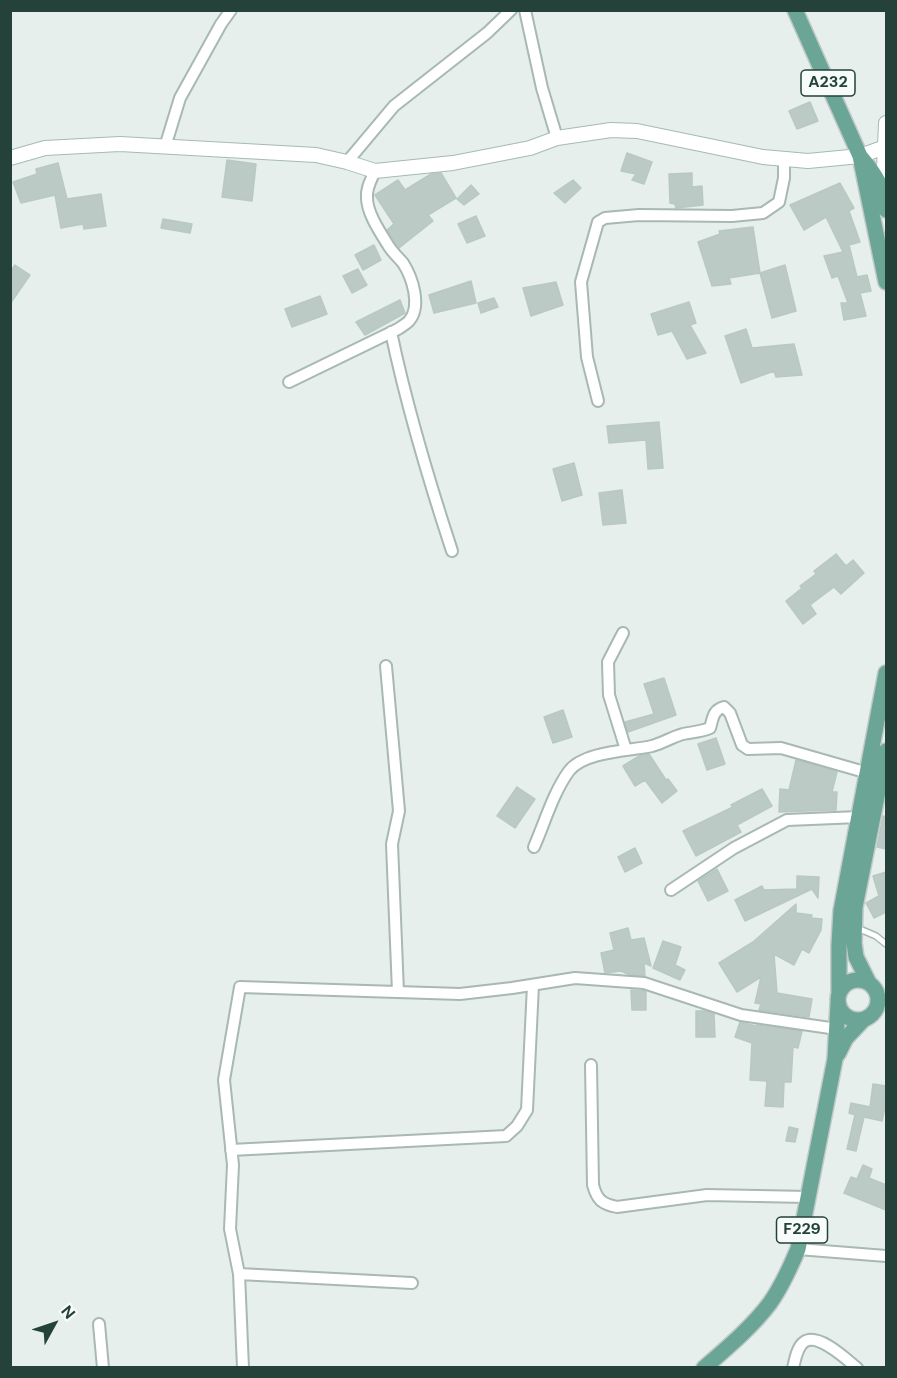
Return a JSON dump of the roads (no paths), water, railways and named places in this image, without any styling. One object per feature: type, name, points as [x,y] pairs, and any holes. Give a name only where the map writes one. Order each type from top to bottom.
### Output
[{"type":"main road","name":"A232","points":[[795,10],[860,156],[886,282]]},
{"type":"main road","name":"A232","points":[[860,156],[876,175],[883,190],[886,210]]},
{"type":"main road","points":[[886,673],[842,911],[839,945],[839,998],[845,1015],[851,1018],[886,1017]]},
{"type":"main road","points":[[865,1018],[872,1014],[877,1004],[872,986],[856,957],[855,907],[885,768],[886,751]]},
{"type":"main road","points":[[839,998],[849,981],[856,980],[872,986],[886,999]]},
{"type":"main road","name":"F229","points":[[704,1368],[734,1341],[770,1303],[788,1273],[798,1249],[835,1059],[839,998]]},
{"type":"main road","name":"F229","points":[[835,1059],[846,1038],[865,1018]]},
{"type":"street","points":[[165,147],[180,98],[231,10]]},
{"type":"street","points":[[347,162],[394,106],[487,33],[511,10]]},
{"type":"street","points":[[525,10],[542,88],[557,138]]},
{"type":"street","points":[[883,190],[886,123]]},
{"type":"street","points":[[10,158],[45,148],[83,144],[120,144],[316,155],[375,171],[453,163],[530,148],[557,138],[611,130],[637,131],[738,153],[808,161],[860,156],[885,147]]},
{"type":"street","points":[[598,401],[587,357],[581,282],[598,222],[605,218],[639,215],[732,216],[763,213],[779,202],[784,178],[784,159]]},
{"type":"street","points":[[289,381],[391,332],[409,321],[415,312],[415,294],[409,274],[389,247],[370,211],[366,198],[375,171]]},
{"type":"street","points":[[391,332],[418,447],[452,551]]},
{"type":"street","points":[[623,633],[608,662],[609,695],[626,750]]},
{"type":"street","points":[[386,666],[399,811],[392,844],[398,992]]},
{"type":"street","points":[[534,847],[555,796],[570,769],[580,762],[611,752],[654,746],[683,734],[710,728],[714,714],[718,709],[724,707],[730,713],[742,745],[748,749],[781,748],[868,773]]},
{"type":"street","points":[[671,890],[734,848],[787,820],[859,817]]},
{"type":"street","points":[[243,1368],[239,1274],[230,1229],[233,1165],[225,1080],[240,987],[460,994],[575,978],[644,983],[741,1015],[837,1029]]},
{"type":"street","points":[[231,1150],[506,1136],[517,1126],[528,1110],[533,984]]},
{"type":"street","points":[[591,1065],[593,1185],[597,1197],[605,1205],[617,1206],[707,1195],[808,1197]]},
{"type":"street","points":[[798,1249],[886,1257]]},
{"type":"street","points":[[239,1274],[412,1283]]},
{"type":"street","points":[[99,1324],[103,1368]]},
{"type":"street","points":[[793,1368],[799,1348],[810,1339],[819,1340],[857,1368]]},
{"type":"lane","points":[[854,927],[876,936],[886,944]]}]
